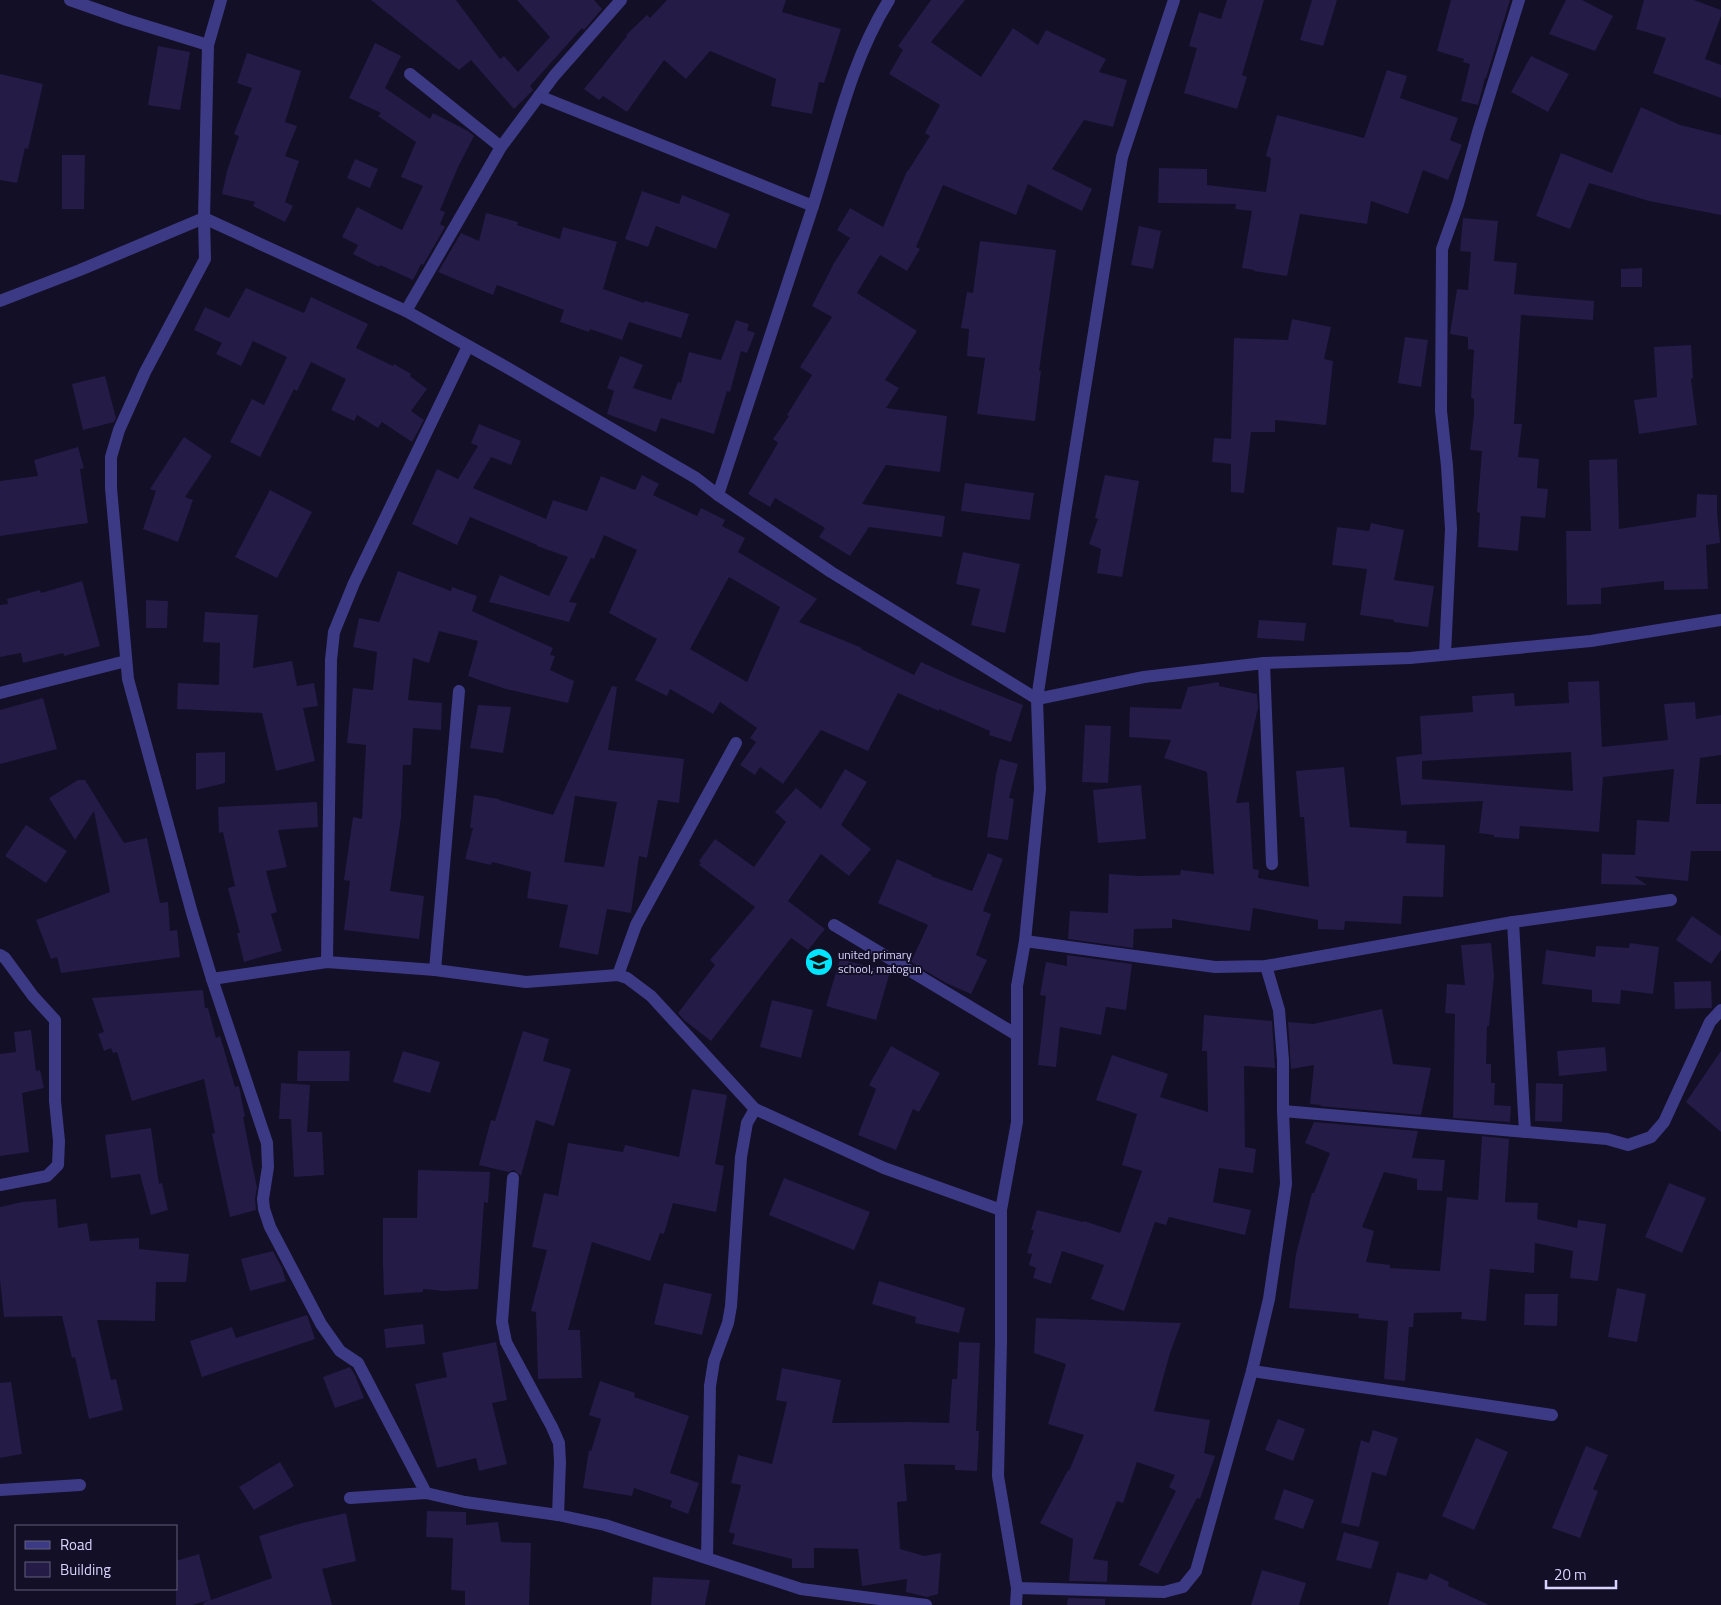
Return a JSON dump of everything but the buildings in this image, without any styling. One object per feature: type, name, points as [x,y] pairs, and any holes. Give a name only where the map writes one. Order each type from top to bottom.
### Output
[{"type":"street","points":[[70,0],[126,20],[208,45]]},
{"type":"street","points":[[221,0],[208,45],[204,218],[205,259],[145,372],[119,430],[110,458],[110,488],[126,661],[133,699],[192,913],[267,1143],[268,1167],[263,1199],[270,1227],[321,1324],[340,1351],[358,1364],[426,1493]]},
{"type":"street","points":[[406,311],[501,147],[554,76],[621,0]]},
{"type":"street","points":[[718,495],[813,206],[855,71],[872,30],[889,0]]},
{"type":"street","points":[[1016,1605],[1017,1588],[998,1476],[1001,1210],[1017,1122],[1017,986],[1025,940],[1040,789],[1037,699],[1067,497],[1122,157],[1174,0]]},
{"type":"street","points":[[1445,654],[1452,530],[1441,412],[1442,249],[1458,204],[1478,132],[1520,0]]},
{"type":"street","points":[[410,74],[501,147]]},
{"type":"street","points":[[539,96],[813,206]]},
{"type":"street","points":[[0,301],[204,218],[406,311],[468,346],[696,478],[831,572],[1037,699],[1144,678],[1264,663],[1400,658],[1591,641],[1721,620]]},
{"type":"street","points":[[327,962],[331,660],[334,632],[354,583],[468,346]]},
{"type":"street","points":[[0,694],[126,661]]},
{"type":"street","points":[[1264,663],[1272,864]]},
{"type":"street","points":[[435,970],[459,691]]},
{"type":"street","points":[[618,975],[636,925],[736,743]]},
{"type":"street","points":[[1025,940],[1215,967],[1266,966],[1513,922],[1671,900]]},
{"type":"street","points":[[1513,922],[1525,1132]]},
{"type":"street","points":[[834,925],[1017,1035]]},
{"type":"street","points":[[0,955],[5,958],[33,996],[54,1020],[55,1102],[59,1141],[58,1164],[47,1176],[0,1185]]},
{"type":"street","points":[[212,979],[327,962],[435,970],[526,982],[618,975],[627,978],[650,996],[755,1109],[884,1168],[1001,1210]]},
{"type":"street","points":[[1017,1588],[1164,1592],[1183,1587],[1196,1571],[1252,1371],[1269,1299],[1286,1184],[1283,1060],[1279,1010],[1266,966]]},
{"type":"street","points":[[1283,1110],[1607,1139],[1628,1145],[1651,1136],[1664,1122],[1710,1022],[1721,1010]]},
{"type":"street","points":[[707,1558],[710,1386],[714,1361],[728,1323],[731,1306],[741,1157],[747,1123],[755,1109]]},
{"type":"street","points":[[513,1178],[502,1322],[506,1342],[559,1443],[558,1515]]},
{"type":"street","points":[[1252,1371],[1552,1415]]},
{"type":"street","points":[[0,1490],[80,1485]]},
{"type":"street","points":[[350,1498],[426,1493],[465,1502],[558,1515],[604,1525],[801,1589],[926,1605]]},
{"type":"place","name":"united primary school, matogun","points":[[819,962]]}]
